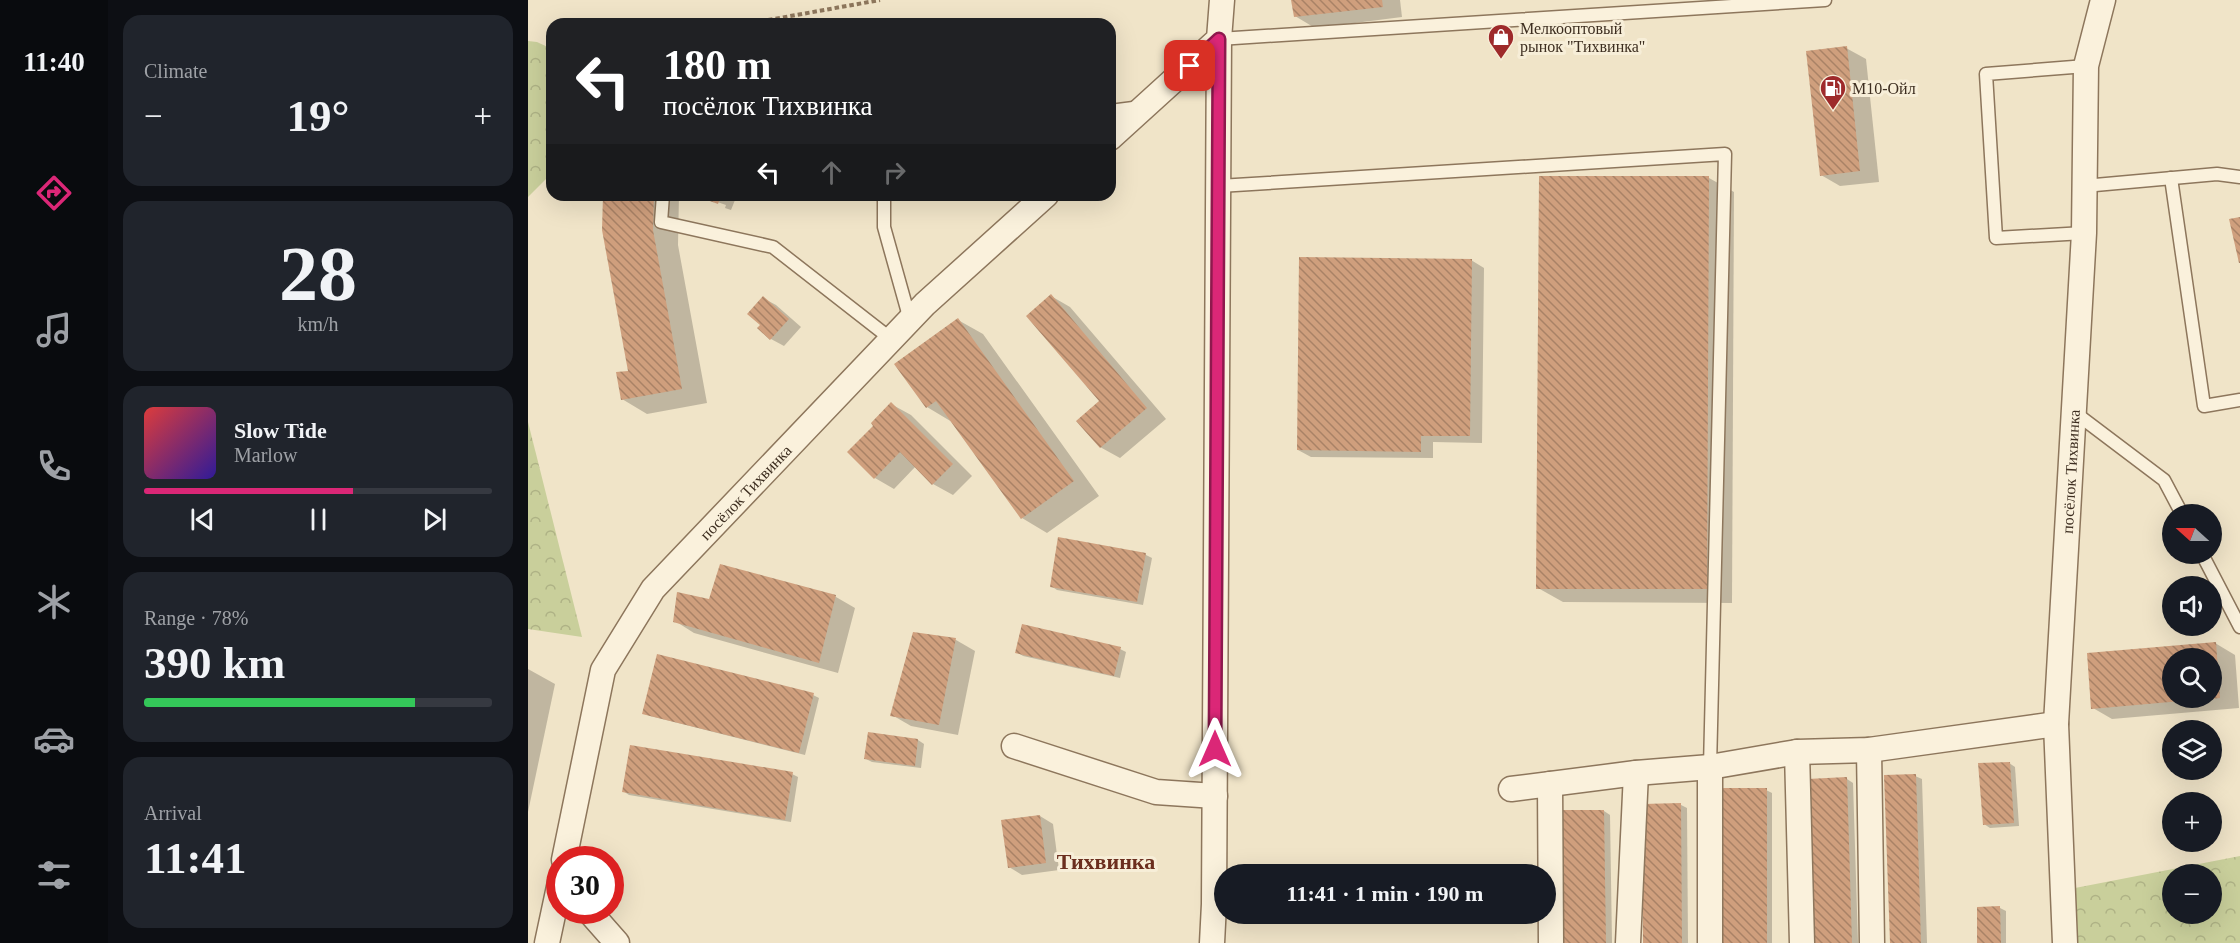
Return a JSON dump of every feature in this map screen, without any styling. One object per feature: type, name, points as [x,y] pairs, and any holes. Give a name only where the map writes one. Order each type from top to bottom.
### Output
[{"type":"street","points":[[1212,943],[1215,796],[1219,39],[1222,0]]},
{"type":"street","name":"посёлок Тихвинка","points":[[2065,943],[2056,724],[2084,232],[2086,66],[2103,0]]},
{"type":"street","points":[[1116,133],[1219,39]]},
{"type":"street","name":"посёлок Тихвинка","points":[[567,846],[603,670],[653,589],[891,339],[1039,201]]},
{"type":"street","points":[[1511,789],[1636,773],[1710,767],[1797,752],[1869,750],[2056,724]]},
{"type":"street","points":[[1014,746],[1155,792],[1215,796]]},
{"type":"street","points":[[1869,750],[1872,943]]},
{"type":"street","points":[[1797,752],[1802,943]]},
{"type":"street","points":[[1710,767],[1710,943]]},
{"type":"street","points":[[1628,943],[1636,773]]},
{"type":"street","points":[[1550,784],[1551,943]]},
{"type":"street","points":[[547,943],[551,924]]},
{"type":"street","points":[[600,924],[617,943]]},
{"type":"lane","points":[[1219,39],[1826,0]]},
{"type":"lane","points":[[2084,232],[1996,238],[1986,74],[2086,66]]},
{"type":"lane","points":[[1116,110],[1145,106]]},
{"type":"lane","points":[[1218,186],[1725,154],[1710,767]]},
{"type":"lane","points":[[2084,186],[2217,174],[2240,177]]},
{"type":"lane","points":[[2171,178],[2204,406],[2240,400]]},
{"type":"lane","points":[[663,201],[662,222],[773,247],[891,339]]},
{"type":"lane","points":[[884,201],[884,227],[910,320]]},
{"type":"lane","points":[[2074,412],[2164,480],[2177,504]]},
{"type":"lane","points":[[2207,564],[2240,627]]},
{"type":"path","points":[[780,18],[880,0]]},
{"type":"green space","points":[[528,41],[546,46],[546,179],[528,197]]},
{"type":"green space","points":[[528,422],[582,637],[528,629]]},
{"type":"green space","points":[[2240,856],[2240,943],[2078,943],[2075,888],[2162,871],[2162,924],[2222,924],[2222,864],[2199,864]]},
{"type":"building","points":[[1291,0],[1382,0],[1383,7],[1294,17]]},
{"type":"building","name":"М10-Ойл","points":[[1847,46],[1860,171],[1820,176],[1806,51]]},
{"type":"building","points":[[1539,176],[1709,176],[1707,589],[1536,589]]},
{"type":"building","points":[[603,201],[654,201],[653,230],[682,389],[621,400],[616,372],[628,371],[602,230]]},
{"type":"building","points":[[2240,217],[2240,263],[2239,263],[2229,219]]},
{"type":"building","points":[[1299,257],[1472,259],[1470,436],[1421,436],[1421,452],[1297,450]]},
{"type":"building","points":[[1051,294],[1147,408],[1100,448],[1076,421],[1099,401],[1026,316]]},
{"type":"building","points":[[763,296],[789,319],[770,340],[757,328],[760,325],[747,314]]},
{"type":"building","points":[[958,318],[1074,481],[1021,519],[936,401],[926,408],[894,364]]},
{"type":"building","points":[[891,402],[953,464],[932,485],[900,452],[874,479],[847,452],[873,426],[871,423]]},
{"type":"building","points":[[1058,537],[1146,553],[1137,602],[1050,587]]},
{"type":"building","points":[[720,564],[836,595],[819,663],[673,622],[677,592],[709,599]]},
{"type":"building","points":[[1022,624],[1121,647],[1114,676],[1015,653]]},
{"type":"building","points":[[913,632],[956,638],[939,725],[890,716]]},
{"type":"building","points":[[2216,642],[2216,648],[2162,648],[2162,703],[2091,709],[2087,653]]},
{"type":"building","points":[[657,654],[814,693],[799,753],[642,714]]},
{"type":"building","points":[[868,732],[918,739],[915,766],[864,759]]},
{"type":"building","points":[[630,745],[793,772],[785,820],[622,792]]},
{"type":"building","points":[[2010,762],[2014,823],[1983,825],[1978,763]]},
{"type":"building","points":[[1916,774],[1921,943],[1890,943],[1884,775]]},
{"type":"building","points":[[1847,777],[1852,943],[1812,943],[1807,779]]},
{"type":"building","points":[[1721,788],[1767,788],[1767,943],[1721,943]]},
{"type":"building","points":[[1681,803],[1682,943],[1643,943],[1642,804]]},
{"type":"building","points":[[1560,810],[1604,810],[1606,943],[1562,943]]},
{"type":"building","points":[[1040,815],[1046,863],[1008,868],[1001,820]]},
{"type":"building","points":[[2000,906],[2001,943],[1977,943],[1977,907]]},
{"type":"place","name":"Мелкооптовый рынок \"Тихвинка\"","points":[[1501,60]]},
{"type":"place","name":"М10-Ойл","points":[[1833,111]]},
{"type":"district","name":"Тихвинка","points":[[1106,861]]},
{"type":"route","points":[[1190,66],[1219,39],[1215,749]]}]
